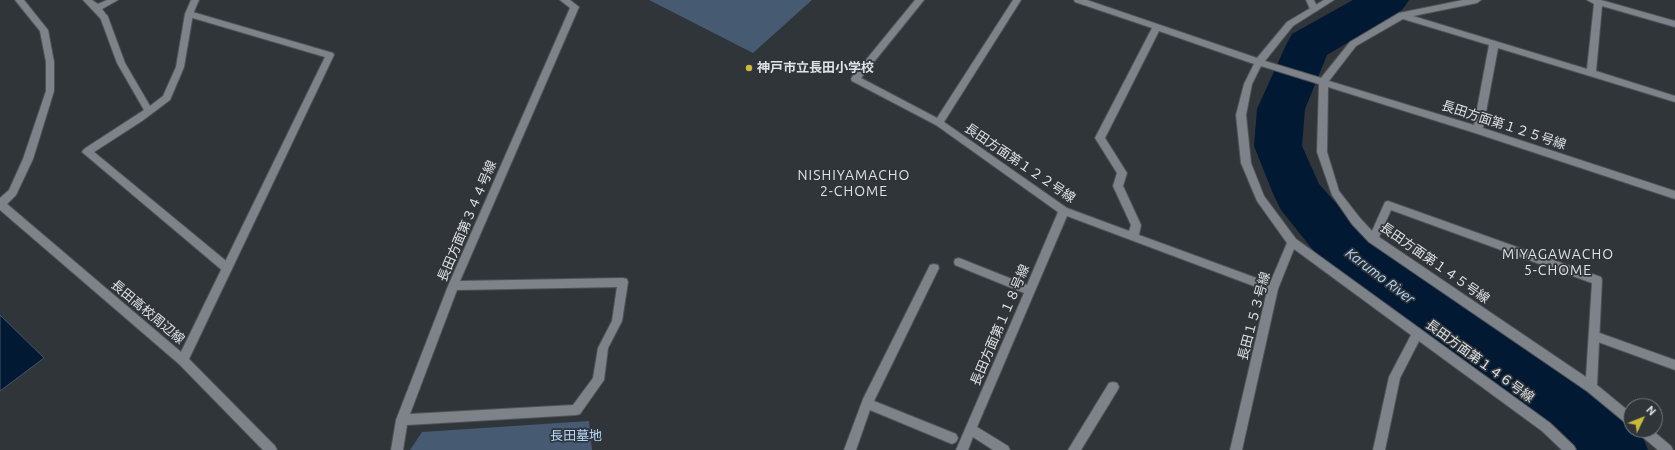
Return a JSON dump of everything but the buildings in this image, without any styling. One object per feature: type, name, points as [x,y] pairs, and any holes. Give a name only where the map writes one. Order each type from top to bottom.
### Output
[{"type":"street","points":[[0,204],[13,192],[28,159],[50,91],[50,62],[44,30],[19,0]]},
{"type":"street","points":[[87,0],[97,8],[104,17],[121,63],[149,111]]},
{"type":"street","points":[[97,8],[114,0]]},
{"type":"street","points":[[195,0],[189,14],[180,67],[167,98],[86,152],[227,268]]},
{"type":"street","name":"長田方面第３４４号線","points":[[397,450],[402,420],[453,286],[575,7],[564,0]]},
{"type":"street","name":"長田方面第１２２号線","points":[[920,0],[855,80],[939,123],[1064,211],[1273,289]]},
{"type":"street","points":[[939,123],[1017,0]]},
{"type":"street","name":"長田方面第１２５号線","points":[[1078,0],[1100,3],[1157,27],[1259,62],[1478,130],[1675,195]]},
{"type":"street","points":[[1310,0],[1314,9]]},
{"type":"street","points":[[1292,242],[1260,198],[1246,164],[1241,115],[1248,84],[1259,62],[1290,24],[1330,0]]},
{"type":"street","points":[[1324,81],[1353,44],[1402,15],[1477,0]]},
{"type":"street","points":[[1591,72],[1594,1],[1675,24]]},
{"type":"street","points":[[182,360],[330,55],[189,14]]},
{"type":"street","points":[[1402,15],[1675,99]]},
{"type":"street","points":[[1133,237],[1136,225],[1118,186],[1122,173],[1100,138],[1157,27]]},
{"type":"street","points":[[1478,130],[1494,44]]},
{"type":"street","name":"長田方面第１４５号線","points":[[1324,81],[1322,152],[1335,192],[1356,221],[1373,239],[1591,387],[1623,413]]},
{"type":"street","name":"長田高校周辺線","points":[[0,204],[182,360],[271,450]]},
{"type":"street","points":[[1373,239],[1388,205],[1597,280],[1591,387]]},
{"type":"street","name":"長田方面第１１８号線","points":[[962,450],[1064,211]]},
{"type":"street","name":"長田１５３号線","points":[[1236,450],[1273,289],[1292,242]]},
{"type":"street","name":"長田方面第１４６号線","points":[[1292,242],[1546,427],[1570,450]]},
{"type":"street","points":[[959,262],[1030,291]]},
{"type":"street","points":[[850,450],[867,403],[934,268]]},
{"type":"street","points":[[402,420],[576,410],[598,380],[604,348],[618,321],[623,282],[453,286]]},
{"type":"street","points":[[1379,450],[1395,377],[1418,333]]},
{"type":"street","points":[[1594,336],[1675,365]]},
{"type":"street","points":[[1074,450],[1113,387]]},
{"type":"street","points":[[867,403],[952,438]]},
{"type":"street","points":[[970,429],[1004,450]]},
{"type":"street","points":[[1653,438],[1667,450]]},
{"type":"green space","points":[[649,0],[812,0],[753,53]]},
{"type":"green space","name":"長田墓地","points":[[589,421],[592,450],[410,450],[422,432]]},
{"type":"shaded area","points":[[0,315],[44,358],[0,391]]},
{"type":"waterway","name":"Karumo River","points":[[1387,0],[1308,45],[1281,109],[1278,146],[1299,196],[1348,254],[1618,450]]},
{"type":"place","name":"神戸市立長田小学校","points":[[749,68]]},
{"type":"district","name":"NISHIYAMACHO 2-CHOME","points":[[854,184]]},
{"type":"district","name":"MIYAGAWACHO 5-CHOME","points":[[1558,262]]}]
